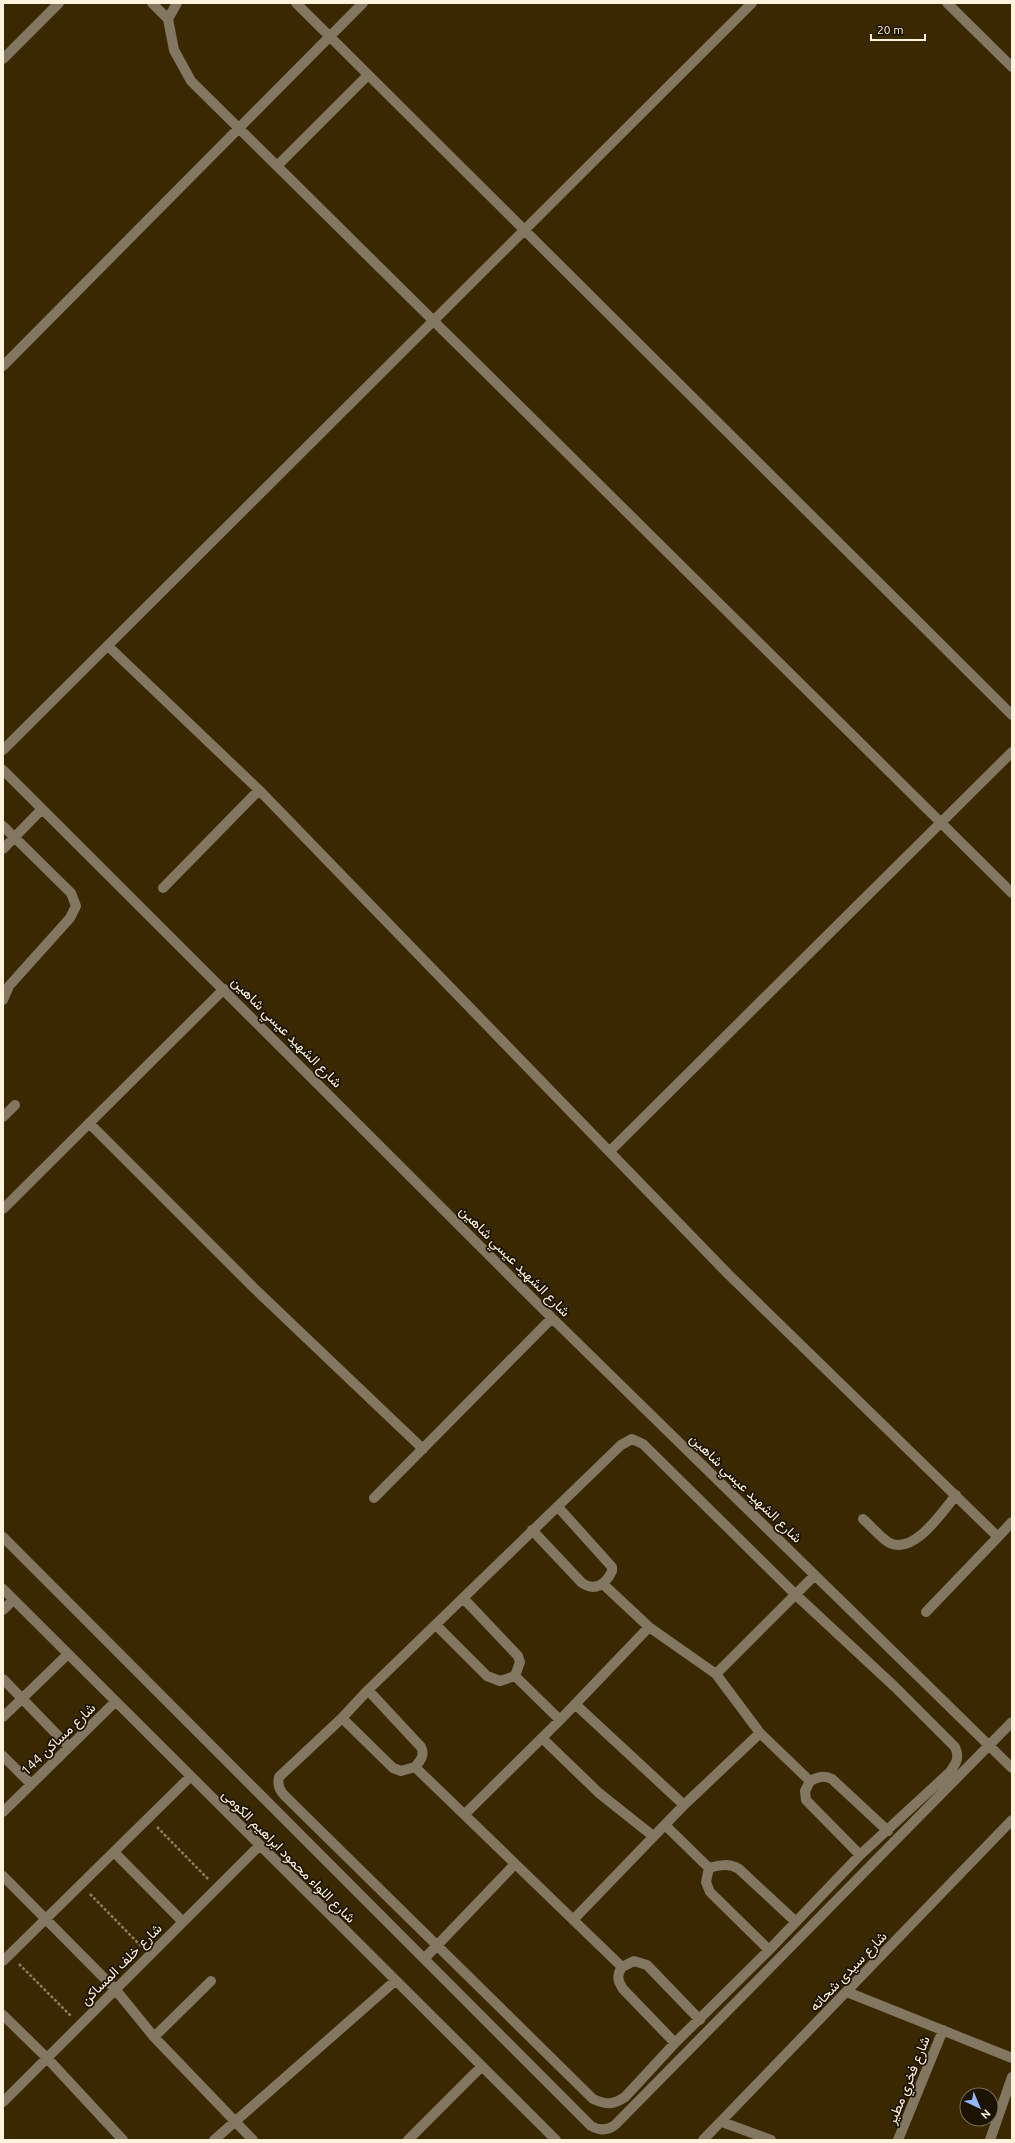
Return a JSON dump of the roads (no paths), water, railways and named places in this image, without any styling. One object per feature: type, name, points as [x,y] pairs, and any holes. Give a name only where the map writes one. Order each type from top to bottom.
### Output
[{"type":"street","points":[[3,59],[59,3]]},
{"type":"street","points":[[152,3],[168,19],[174,50],[191,81],[433,322],[942,822],[1012,893]]},
{"type":"street","points":[[168,19],[177,3]]},
{"type":"street","points":[[296,3],[524,231],[739,442],[1012,716]]},
{"type":"street","points":[[3,366],[363,3]]},
{"type":"street","points":[[3,750],[752,3]]},
{"type":"street","points":[[946,3],[1012,67]]},
{"type":"street","points":[[277,166],[368,75]]},
{"type":"street","points":[[108,646],[259,790],[729,1275],[998,1537]]},
{"type":"street","points":[[610,1151],[1012,752]]},
{"type":"street","name":"شارع الشهيد عيسي شاهين","points":[[3,770],[224,988],[552,1318],[1012,1768]]},
{"type":"street","points":[[163,888],[259,790]]},
{"type":"street","points":[[3,849],[42,809]]},
{"type":"street","points":[[3,826],[71,893],[76,906],[70,918],[6,983],[3,1000]]},
{"type":"street","points":[[3,1209],[224,988]]},
{"type":"street","points":[[3,1117],[15,1105]]},
{"type":"street","points":[[89,1123],[254,1288],[423,1449]]},
{"type":"street","points":[[374,1498],[552,1318]]},
{"type":"street","points":[[632,1439],[638,1440],[796,1595],[895,1687],[955,1747],[958,1754],[957,1761],[950,1772],[860,1855],[769,1950],[700,2020],[675,2043],[625,2097],[616,2103],[603,2103],[593,2099],[280,1791],[277,1782],[278,1777],[342,1718],[368,1690],[464,1599],[532,1530],[558,1507],[621,1445],[632,1439]]},
{"type":"street","points":[[863,1519],[889,1542],[900,1545],[909,1544],[919,1538],[956,1495]]},
{"type":"street","points":[[532,1530],[582,1583],[589,1588],[595,1588],[603,1584],[612,1571],[612,1567],[558,1507]]},
{"type":"street","points":[[926,1612],[1012,1522]]},
{"type":"street","points":[[3,1537],[591,2126],[604,2130],[611,2129],[1012,1722]]},
{"type":"street","points":[[716,1674],[815,1575]]},
{"type":"street","points":[[603,1584],[649,1627],[716,1674],[760,1733],[810,1781]]},
{"type":"street","name":"شارع اللواء محمود ابراهيم الكومى","points":[[3,1589],[259,1846],[556,2140]]},
{"type":"street","points":[[464,1599],[518,1656],[520,1662],[515,1676]]},
{"type":"street","points":[[3,1610],[13,1600]]},
{"type":"street","points":[[436,1625],[487,1676],[500,1681],[515,1676]]},
{"type":"street","points":[[464,1814],[560,1720],[649,1627]]},
{"type":"street","points":[[3,1717],[68,1654]]},
{"type":"street","points":[[515,1676],[560,1720]]},
{"type":"street","points":[[3,1679],[69,1747]]},
{"type":"street","points":[[342,1718],[394,1768],[401,1771],[415,1767],[422,1758],[423,1752],[421,1746],[368,1690]]},
{"type":"street","name":"شارع مساكن 144","points":[[3,1812],[115,1702]]},
{"type":"street","points":[[575,1704],[684,1806]]},
{"type":"street","points":[[574,1920],[653,1836],[760,1733]]},
{"type":"street","points":[[542,1738],[599,1793],[653,1836]]},
{"type":"street","points":[[3,1756],[31,1784]]},
{"type":"street","points":[[415,1767],[622,1968]]},
{"type":"street","points":[[860,1855],[806,1800],[805,1791],[810,1781],[820,1776],[827,1776],[832,1779],[888,1830]]},
{"type":"street","points":[[6,1958],[190,1777]]},
{"type":"street","name":"شارع سيدى شحاته","points":[[703,2140],[1012,1820]]},
{"type":"street","points":[[665,1825],[709,1868]]},
{"type":"street","name":"شارع خلف المساكن","points":[[3,2102],[259,1846]]},
{"type":"street","points":[[114,1852],[183,1922]]},
{"type":"street","points":[[424,1959],[515,1864]]},
{"type":"street","points":[[709,1868],[732,1865],[739,1869],[796,1922]]},
{"type":"street","points":[[709,1868],[706,1882],[710,1892],[769,1950]]},
{"type":"street","points":[[3,1876],[115,1989],[154,2037],[253,2140]]},
{"type":"street","points":[[837,1879],[847,1889]]},
{"type":"street","points":[[675,2043],[623,1989],[618,1979],[618,1973],[622,1968],[634,1961],[647,1965],[700,2020]]},
{"type":"street","points":[[154,2037],[211,1980]]},
{"type":"street","points":[[214,2140],[395,1981]]},
{"type":"street","points":[[847,1992],[1012,2058]]},
{"type":"street","points":[[3,2015],[47,2058],[123,2140]]},
{"type":"street","name":"شارع فخري مطير","points":[[898,2140],[943,2030]]},
{"type":"street","points":[[408,2140],[482,2067]]},
{"type":"street","points":[[990,2140],[1012,2077]]},
{"type":"street","points":[[722,2122],[771,2140]]}]
